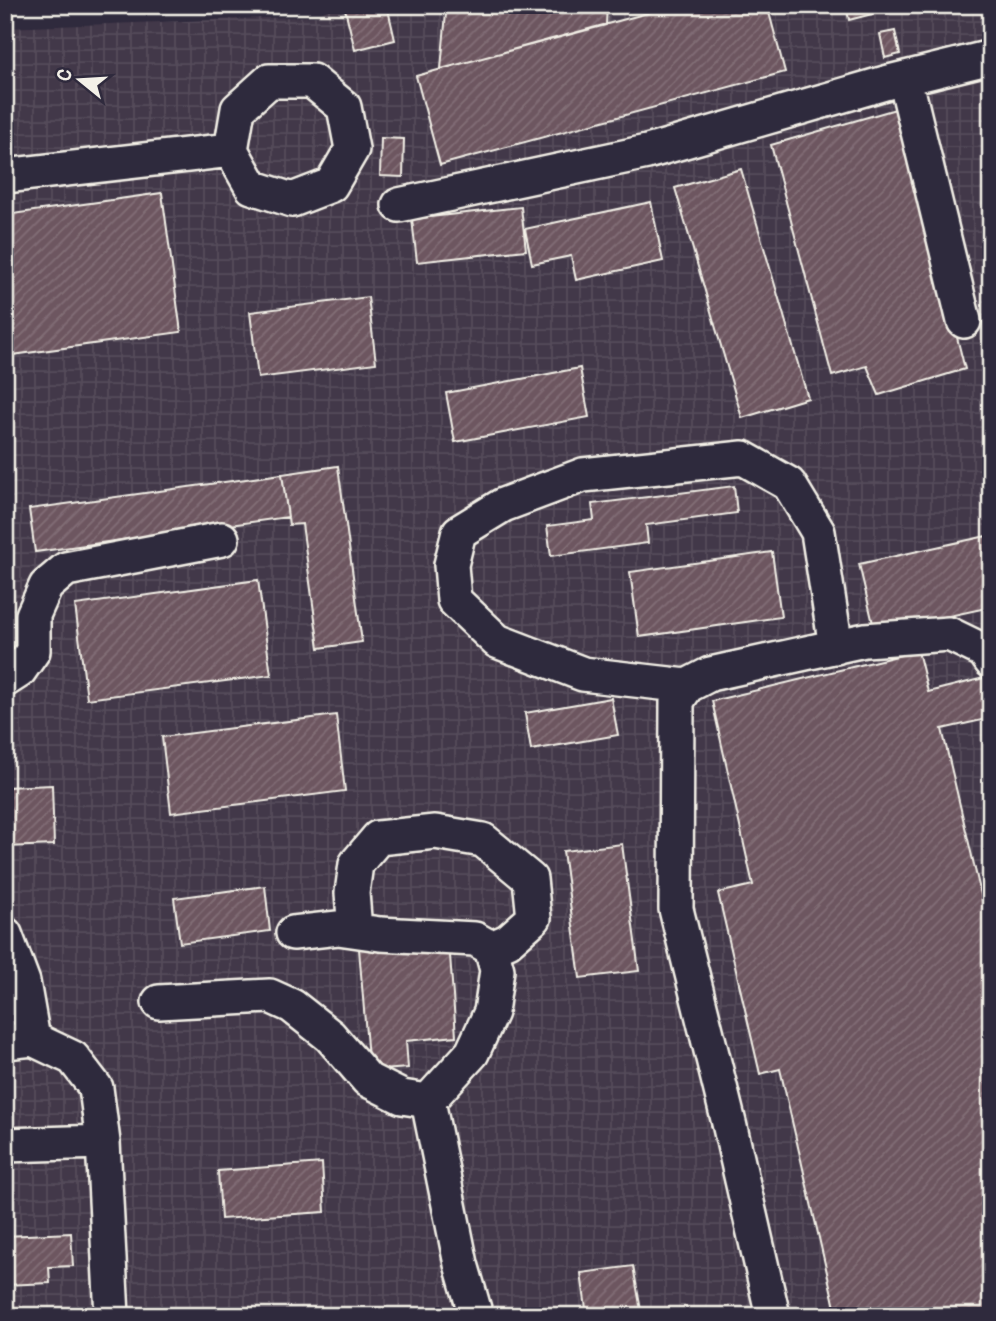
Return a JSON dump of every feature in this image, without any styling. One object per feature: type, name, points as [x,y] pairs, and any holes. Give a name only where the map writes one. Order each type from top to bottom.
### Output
[{"type":"lane","points":[[399,205],[647,152],[905,78],[991,57]]},
{"type":"lane","points":[[905,78],[964,321]]},
{"type":"lane","points":[[5,176],[230,150]]},
{"type":"lane","points":[[687,686],[583,674],[497,641],[454,600],[451,565],[459,532],[503,505],[583,475],[743,458],[789,485],[818,532],[836,647]]},
{"type":"lane","points":[[5,680],[19,671],[33,651],[33,615],[46,586],[66,569],[222,539]]},
{"type":"lane","points":[[773,1316],[676,909],[677,701],[687,686],[710,674],[865,640],[948,634],[984,651],[991,661]]},
{"type":"lane","points":[[355,930],[352,893],[356,864],[378,838],[435,832],[483,840],[530,879],[534,918],[508,941],[491,948]]},
{"type":"lane","points":[[293,933],[338,928],[475,939],[491,948],[497,970],[491,1012],[472,1053],[428,1101]]},
{"type":"lane","points":[[5,934],[23,982],[19,1041],[73,1058],[96,1088],[103,1142],[112,1316]]},
{"type":"lane","points":[[159,1002],[270,996],[292,1006],[330,1036],[368,1080],[402,1097],[428,1101]]},
{"type":"lane","points":[[428,1101],[461,1264],[476,1316]]},
{"type":"lane","points":[[5,1144],[103,1142]]},
{"type":"shaded area","points":[[336,5],[985,5],[991,46],[991,1316],[5,1316],[5,28],[316,16]]},
{"type":"building","points":[[344,5],[387,5],[395,40],[355,50]]},
{"type":"building","points":[[472,5],[607,5],[606,25],[441,69],[446,13]]},
{"type":"building","points":[[677,5],[767,5],[785,72],[440,165],[416,76]]},
{"type":"building","points":[[846,5],[870,5],[872,14],[849,20]]},
{"type":"building","points":[[895,31],[900,54],[885,58],[880,34]]},
{"type":"building","points":[[899,108],[965,369],[879,395],[867,366],[832,376],[771,145]]},
{"type":"building","points":[[381,138],[404,139],[403,177],[380,176]]},
{"type":"building","points":[[741,169],[808,398],[742,418],[675,188]]},
{"type":"building","points":[[162,193],[181,332],[5,356],[5,215]]},
{"type":"building","points":[[651,202],[663,261],[576,280],[571,256],[532,264],[525,229]]},
{"type":"building","points":[[521,207],[526,250],[417,262],[412,219]]},
{"type":"building","points":[[368,297],[376,363],[258,378],[250,312]]},
{"type":"building","points":[[580,368],[589,417],[455,442],[446,393]]},
{"type":"building","points":[[338,466],[362,642],[319,648],[302,524],[289,525],[282,474]]},
{"type":"building","points":[[282,474],[288,517],[35,552],[29,509]]},
{"type":"building","points":[[734,486],[737,513],[646,525],[648,543],[551,556],[547,526],[594,520],[592,504]]},
{"type":"building","points":[[991,535],[991,607],[875,632],[859,564]]},
{"type":"building","points":[[772,552],[781,617],[639,637],[630,572]]},
{"type":"building","points":[[258,580],[271,675],[87,699],[75,605]]},
{"type":"building","points":[[918,651],[928,692],[988,677],[991,688],[991,718],[942,729],[983,903],[991,901],[991,1316],[837,1316],[780,1069],[760,1074],[718,893],[753,885],[712,701]]},
{"type":"building","points":[[611,698],[618,735],[531,750],[525,713]]},
{"type":"building","points":[[336,715],[345,791],[171,813],[162,737]]},
{"type":"building","points":[[52,785],[54,845],[5,847],[5,787]]},
{"type":"building","points":[[622,844],[639,971],[580,978],[563,851]]},
{"type":"building","points":[[265,886],[270,931],[180,943],[174,898]]},
{"type":"building","points":[[449,942],[456,1036],[406,1041],[408,1068],[369,1071],[359,949]]},
{"type":"building","points":[[322,1163],[325,1212],[221,1219],[218,1171]]},
{"type":"building","points":[[71,1233],[73,1266],[49,1267],[50,1283],[5,1285],[5,1236]]},
{"type":"building","points":[[633,1266],[642,1316],[587,1316],[581,1273]]}]
